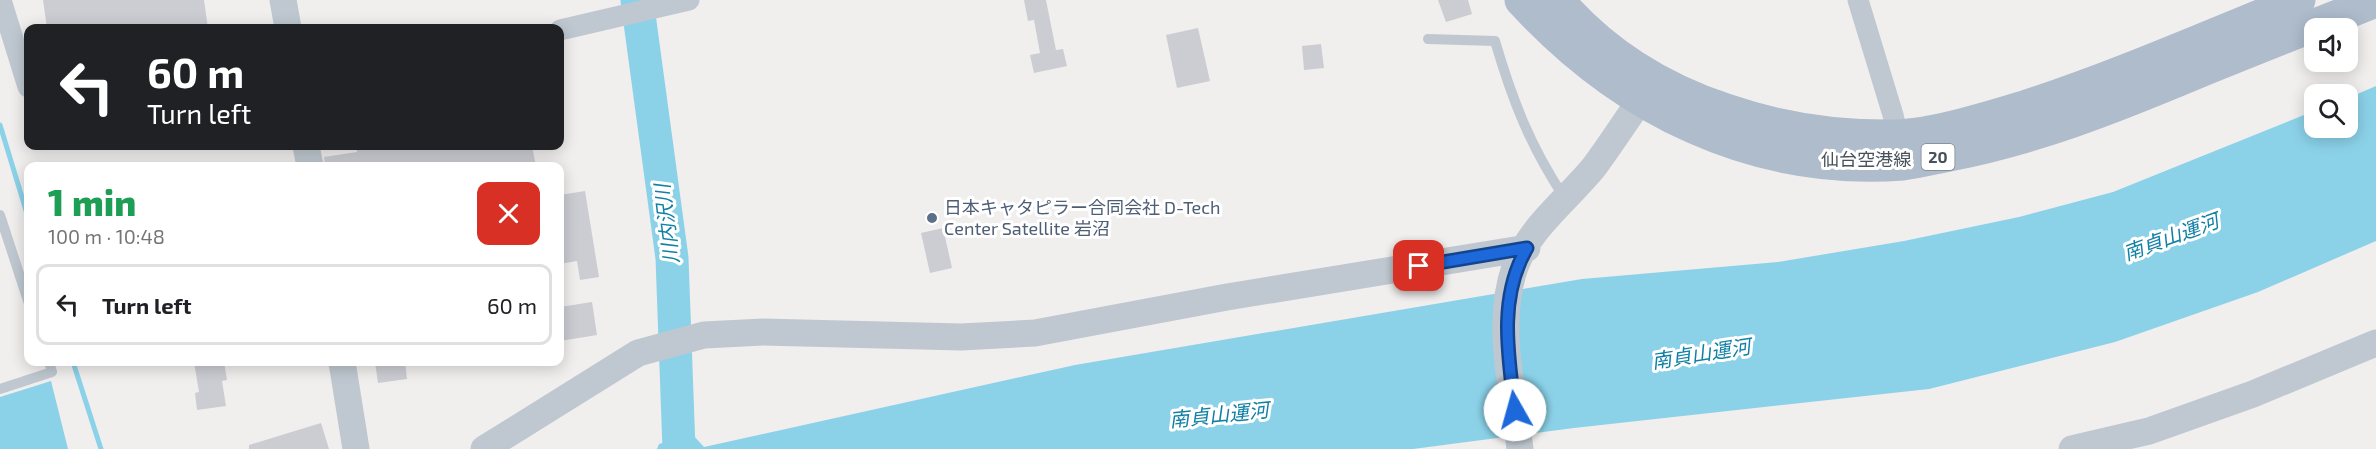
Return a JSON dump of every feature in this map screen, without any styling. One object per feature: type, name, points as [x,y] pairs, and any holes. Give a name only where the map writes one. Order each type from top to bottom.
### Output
[{"type":"main road","name":"仙台空港線","points":[[1521,0],[1552,34],[1600,75],[1647,90],[1692,99],[1774,124],[1901,150],[1978,150],[2072,123],[2376,1]]},
{"type":"main road","name":"仙台空港線","points":[[1558,0],[1570,14],[1616,54],[1647,90]]},
{"type":"main road","name":"仙台空港線","points":[[1901,150],[2078,89],[2299,0]]},
{"type":"street","points":[[1,0],[24,74]]},
{"type":"street","points":[[284,0],[287,24]]},
{"type":"street","points":[[1858,0],[1901,150]]},
{"type":"street","points":[[564,29],[679,2]]},
{"type":"street","points":[[1520,449],[1508,351],[1507,309],[1521,257],[1538,230],[1593,167],[1647,90]]},
{"type":"street","points":[[484,449],[638,353],[704,335],[763,333],[962,337],[1035,333],[1521,257]]},
{"type":"street","points":[[2072,449],[2149,431],[2253,393],[2376,343]]},
{"type":"street","points":[[343,366],[356,449]]},
{"type":"lane","points":[[1428,39],[1495,41],[1512,98],[1532,146],[1564,198]]},
{"type":"lane","points":[[0,214],[24,289]]},
{"type":"lane","points":[[0,389],[52,372],[50,366]]},
{"type":"water","name":"南貞山運河","points":[[2376,86],[2376,241],[2258,292],[2115,342],[1929,389],[1574,428],[1413,449],[657,449],[659,444],[693,435],[704,447],[1075,365],[1582,279],[1778,262],[1904,241],[2019,217],[2113,192],[2304,115],[2304,138],[2358,138],[2358,94]]},
{"type":"water","points":[[51,381],[68,449],[0,449],[0,397]]},
{"type":"building","points":[[43,0],[204,0],[207,24],[46,24]]},
{"type":"building","points":[[1024,0],[1046,0],[1056,50],[1063,49],[1067,66],[1034,73],[1030,55],[1040,53],[1034,20],[1028,21]]},
{"type":"building","points":[[1438,0],[1468,0],[1472,14],[1446,22]]},
{"type":"building","points":[[1198,28],[1210,81],[1177,88],[1166,35]]},
{"type":"building","points":[[1321,44],[1324,68],[1304,70],[1302,46]]},
{"type":"building","points":[[357,150],[533,150],[535,162],[325,162],[324,157],[357,152]]},
{"type":"building","points":[[585,191],[599,277],[580,280],[577,261],[564,263],[564,194]]},
{"type":"building","points":[[943,228],[952,268],[930,273],[921,233]]},
{"type":"building","points":[[592,302],[597,335],[564,340],[564,306]]},
{"type":"building","points":[[195,366],[225,366],[227,380],[222,381],[226,406],[197,410],[195,393],[199,392]]},
{"type":"building","points":[[376,366],[405,366],[407,379],[378,383]]},
{"type":"building","points":[[321,423],[329,449],[249,449],[249,445]]},
{"type":"waterway","name":"川内沢川","points":[[637,0],[672,258],[679,449]]},
{"type":"waterway","points":[[0,125],[24,204]]},
{"type":"waterway","points":[[74,366],[101,449]]},
{"type":"place","name":"日本キャタピラー合同会社 D-Tech Center Satellite 岩沼","points":[[932,218]]},
{"type":"route","points":[[1419,266],[1527,248],[1515,267],[1507,309],[1508,351],[1515,410]]}]
